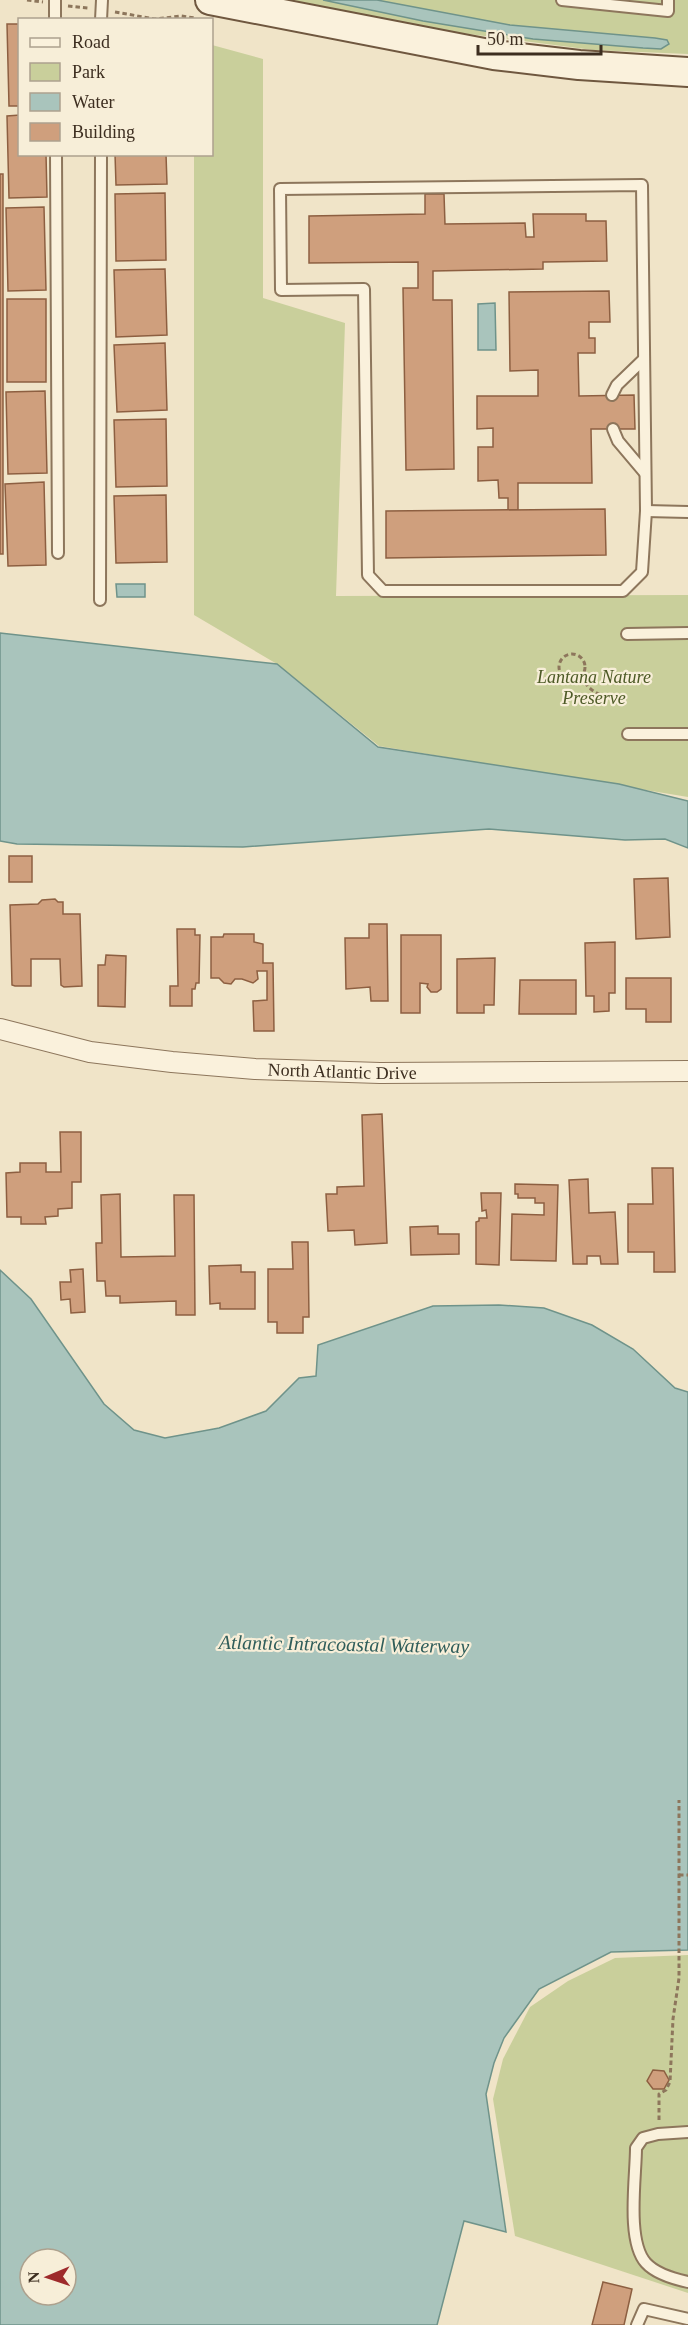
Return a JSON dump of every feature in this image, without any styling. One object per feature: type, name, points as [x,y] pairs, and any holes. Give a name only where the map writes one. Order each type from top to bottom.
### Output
[{"type":"main road","points":[[212,0],[494,55],[579,65],[688,72]]},
{"type":"street","name":"North Atlantic Drive","points":[[0,1029],[90,1052],[255,1069],[380,1073],[688,1071]]},
{"type":"lane","points":[[55,0],[55,18]]},
{"type":"lane","points":[[101,18],[102,0]]},
{"type":"lane","points":[[562,0],[668,11],[668,0]]},
{"type":"lane","points":[[56,156],[58,552]]},
{"type":"lane","points":[[100,600],[101,156]]},
{"type":"lane","points":[[642,185],[645,473],[646,511],[642,572],[622,591],[383,591],[368,575],[364,289],[281,290],[280,189],[642,185]]},
{"type":"lane","points":[[612,395],[617,385],[644,359]]},
{"type":"lane","points":[[613,429],[618,441],[645,473]]},
{"type":"lane","points":[[646,511],[688,512]]},
{"type":"lane","points":[[627,634],[688,633]]},
{"type":"lane","points":[[628,734],[688,734]]},
{"type":"lane","points":[[688,2132],[658,2134],[643,2138],[636,2148],[636,2238],[641,2255],[653,2268],[688,2282]]},
{"type":"lane","points":[[638,2325],[644,2309],[684,2321]]},
{"type":"path","points":[[581,676],[570,680],[563,676],[560,665],[563,658],[574,654],[581,658],[585,665],[581,676],[586,685],[598,694],[627,698]]},
{"type":"path","points":[[658,2134],[659,2094],[666,2090],[670,2082],[673,2019],[679,1978],[679,1800]]},
{"type":"path","points":[[679,1875],[688,1875]]},
{"type":"green space","points":[[292,0],[688,0],[688,54],[593,50],[453,32]]},
{"type":"green space","name":"Lantana Nature Preserve","points":[[213,45],[263,59],[263,298],[345,323],[336,596],[688,595],[688,797],[379,746],[277,664],[194,615],[194,156],[213,156]]},
{"type":"green space","points":[[688,1955],[688,2293],[515,2236],[493,2099],[503,2059],[530,2007],[568,1981],[615,1958]]},
{"type":"water","points":[[323,0],[377,0],[510,25],[655,38],[667,40],[669,44],[661,49],[533,39],[423,21]]},
{"type":"water","points":[[495,303],[496,350],[478,350],[478,304]]},
{"type":"water","points":[[116,584],[145,584],[145,597],[117,597]]},
{"type":"water","points":[[0,633],[277,664],[378,747],[619,784],[688,801],[688,848],[665,839],[625,840],[489,829],[243,847],[17,844],[0,841]]},
{"type":"water","name":"Atlantic Intracoastal Waterway","points":[[0,1270],[31,1299],[104,1404],[134,1430],[165,1438],[219,1428],[266,1411],[299,1378],[316,1376],[318,1345],[433,1306],[499,1305],[544,1308],[592,1325],[633,1349],[675,1388],[688,1392],[688,1950],[611,1952],[539,1989],[504,2038],[494,2063],[486,2094],[506,2232],[464,2221],[437,2325],[0,2325]]},
{"type":"building","points":[[7,24],[18,24],[18,106],[9,106]]},
{"type":"building","points":[[18,115],[18,156],[46,156],[47,197],[9,198],[7,116]]},
{"type":"building","points":[[115,156],[166,156],[167,184],[116,185]]},
{"type":"building","points":[[0,174],[3,174],[3,554],[0,554]]},
{"type":"building","points":[[165,193],[166,260],[116,261],[115,194]]},
{"type":"building","points":[[425,194],[444,194],[445,224],[525,223],[526,237],[534,237],[533,214],[586,214],[586,221],[606,221],[607,261],[543,262],[543,269],[433,271],[433,300],[452,300],[454,469],[406,470],[403,288],[418,288],[418,262],[309,263],[309,216],[425,214]]},
{"type":"building","points":[[44,207],[46,290],[8,291],[6,208]]},
{"type":"building","points":[[165,269],[167,335],[116,337],[114,270]]},
{"type":"building","points":[[609,291],[610,322],[589,322],[589,338],[595,338],[595,353],[578,353],[579,396],[634,395],[635,429],[591,429],[592,483],[518,483],[518,510],[508,510],[508,498],[499,498],[498,480],[478,481],[478,447],[493,447],[493,428],[477,429],[477,396],[538,396],[538,370],[510,371],[509,292]]},
{"type":"building","points":[[7,299],[46,299],[46,382],[7,382]]},
{"type":"building","points":[[165,343],[167,410],[117,412],[114,345]]},
{"type":"building","points":[[45,391],[47,473],[8,474],[6,392]]},
{"type":"building","points":[[166,419],[167,486],[116,487],[114,420]]},
{"type":"building","points":[[44,482],[46,565],[8,566],[5,484]]},
{"type":"building","points":[[166,495],[167,562],[116,563],[114,496]]},
{"type":"building","points":[[605,509],[606,555],[386,558],[386,511]]},
{"type":"building","points":[[9,856],[32,856],[32,882],[9,882]]},
{"type":"building","points":[[668,878],[670,937],[636,939],[634,879]]},
{"type":"building","points":[[55,899],[63,902],[63,914],[80,914],[82,986],[64,987],[61,985],[60,959],[31,959],[31,986],[12,985],[10,905],[38,904],[42,900]]},
{"type":"building","points":[[369,924],[387,924],[388,1001],[371,1001],[370,987],[346,989],[345,938],[369,938]]},
{"type":"building","points":[[177,929],[195,929],[195,935],[200,935],[199,983],[196,983],[195,989],[192,989],[192,1006],[170,1006],[170,986],[178,986]]},
{"type":"building","points":[[224,934],[254,934],[254,942],[263,944],[263,963],[273,963],[274,1031],[254,1031],[253,1001],[267,1000],[267,971],[257,971],[258,979],[253,983],[235,979],[231,984],[224,983],[219,978],[211,978],[211,937],[223,937]]},
{"type":"building","points":[[401,935],[441,935],[441,989],[431,992],[427,987],[428,984],[420,983],[420,1013],[401,1013]]},
{"type":"building","points":[[615,942],[615,993],[609,993],[609,1011],[594,1012],[594,996],[586,996],[585,943]]},
{"type":"building","points":[[106,955],[126,956],[125,1007],[98,1006],[98,965],[105,965]]},
{"type":"building","points":[[495,958],[494,1005],[484,1005],[484,1013],[457,1013],[457,959]]},
{"type":"building","points":[[626,978],[671,978],[671,1022],[646,1022],[646,1009],[626,1009]]},
{"type":"building","points":[[520,980],[576,980],[576,1014],[519,1014]]},
{"type":"building","points":[[382,1114],[387,1243],[355,1245],[354,1230],[328,1231],[326,1194],[337,1194],[337,1187],[364,1186],[362,1115]]},
{"type":"building","points":[[60,1132],[81,1132],[81,1182],[72,1182],[72,1208],[58,1209],[58,1216],[45,1217],[46,1224],[21,1224],[21,1217],[7,1217],[6,1173],[20,1172],[20,1163],[46,1163],[46,1172],[61,1172]]},
{"type":"building","points":[[652,1168],[673,1168],[675,1272],[654,1272],[654,1252],[628,1252],[628,1204],[653,1204]]},
{"type":"building","points":[[588,1179],[589,1213],[615,1212],[618,1264],[601,1264],[600,1256],[587,1256],[587,1264],[573,1264],[569,1180]]},
{"type":"building","points":[[515,1184],[558,1185],[556,1261],[511,1260],[512,1214],[544,1215],[544,1203],[535,1203],[535,1198],[518,1198],[518,1194],[515,1194]]},
{"type":"building","points":[[481,1193],[501,1193],[499,1265],[476,1264],[476,1222],[479,1218],[487,1218],[486,1210],[482,1211]]},
{"type":"building","points":[[120,1194],[121,1257],[175,1256],[174,1195],[194,1195],[195,1315],[176,1315],[176,1301],[120,1303],[120,1296],[106,1296],[105,1281],[97,1281],[96,1243],[102,1243],[101,1195]]},
{"type":"building","points":[[438,1226],[438,1234],[459,1234],[459,1254],[411,1255],[410,1227]]},
{"type":"building","points":[[292,1242],[308,1242],[309,1317],[303,1317],[303,1333],[277,1333],[277,1322],[268,1322],[268,1269],[293,1269]]},
{"type":"building","points":[[241,1265],[241,1272],[255,1272],[255,1309],[220,1309],[220,1303],[210,1304],[209,1266]]},
{"type":"building","points":[[83,1269],[85,1312],[71,1313],[70,1299],[61,1300],[60,1282],[71,1282],[70,1270]]},
{"type":"building","points":[[653,2070],[664,2071],[669,2080],[664,2089],[653,2089],[647,2081]]},
{"type":"building","points":[[603,2282],[632,2289],[624,2325],[592,2325]]}]
